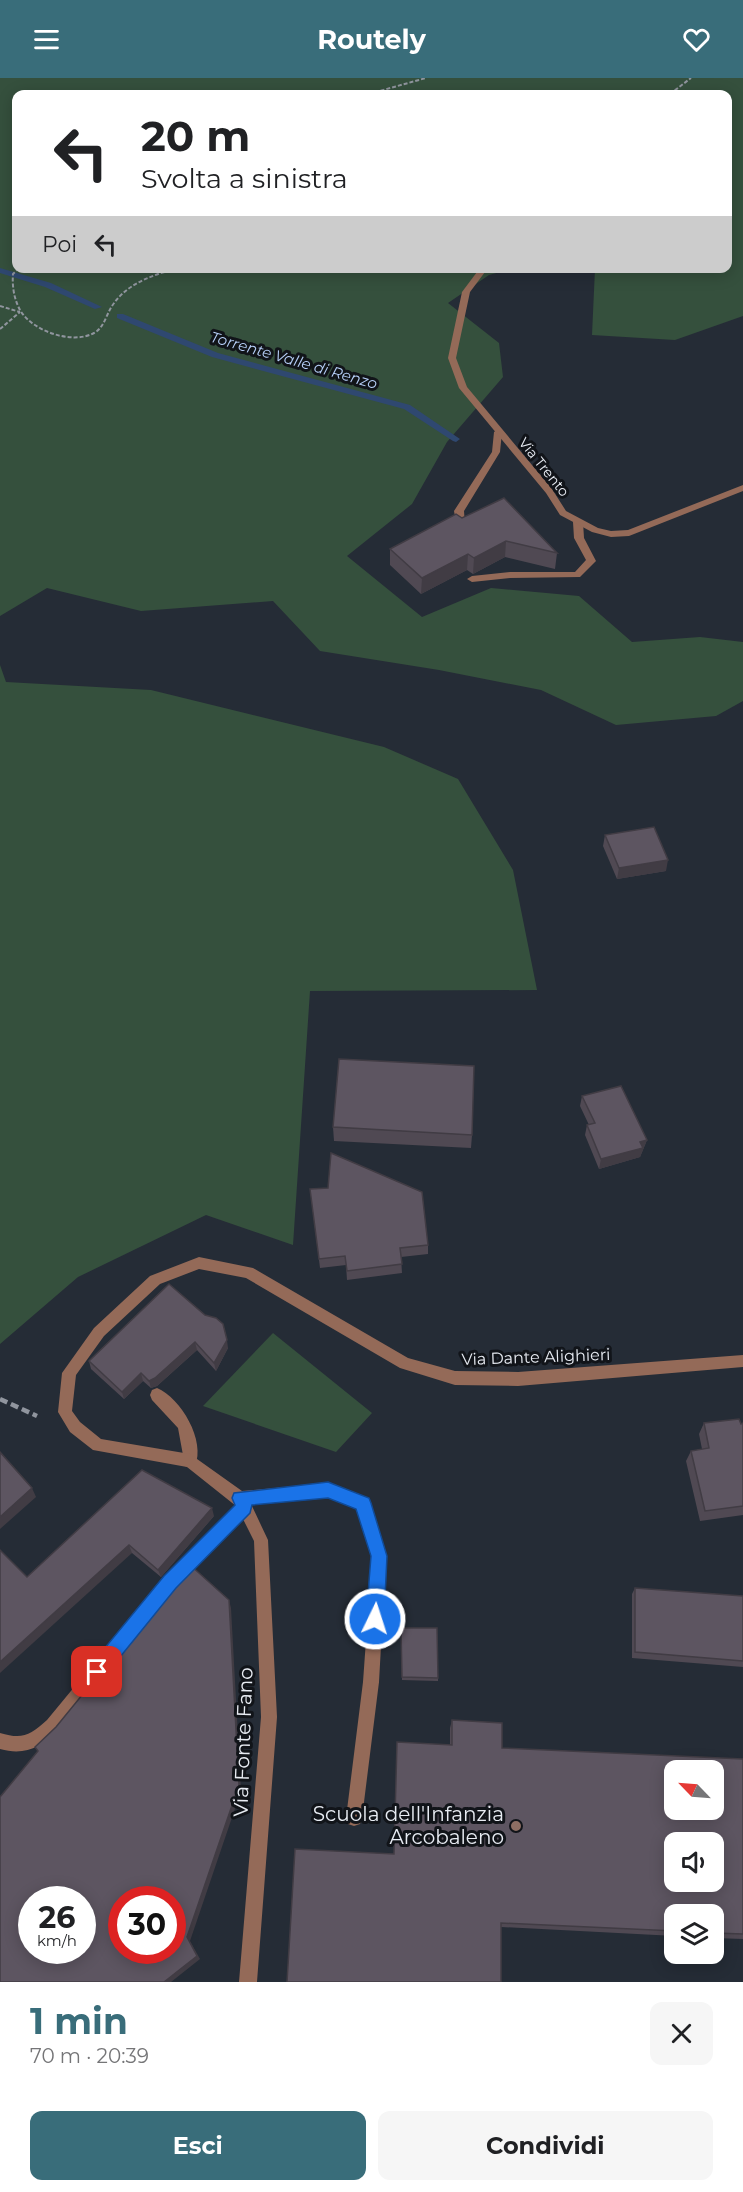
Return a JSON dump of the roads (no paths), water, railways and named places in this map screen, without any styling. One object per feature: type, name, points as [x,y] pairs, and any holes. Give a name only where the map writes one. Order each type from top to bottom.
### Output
[{"type":"street","name":"Via Trento","points":[[480,273],[466,292],[452,358],[463,388],[549,491],[563,513],[578,522],[611,534],[629,533],[743,488]]},
{"type":"street","points":[[460,525],[459,511],[496,452],[498,432]]},
{"type":"street","points":[[472,579],[510,575],[577,575],[591,561],[579,538],[578,522]]},
{"type":"street","name":"Via Fonte Fano","points":[[248,1272],[199,1263],[155,1280],[99,1332],[69,1373],[65,1412],[75,1427],[98,1445],[190,1461],[242,1503],[261,1540],[269,1717],[248,1982]]},
{"type":"street","name":"Via Dante Alighieri","points":[[248,1272],[405,1363],[455,1378],[518,1379],[743,1361]]},
{"type":"street","points":[[157,1395],[180,1416],[189,1433],[190,1461]]},
{"type":"street","points":[[0,1741],[12,1745],[31,1744],[53,1725],[170,1582],[242,1503],[328,1490],[363,1503],[379,1556],[371,1682],[354,1818]]},
{"type":"waterway","name":"Torrente Valle di Renzo","points":[[0,270],[48,285],[98,307]]},
{"type":"waterway","name":"Torrente Valle di Renzo","points":[[120,316],[215,355],[407,407],[456,439]]},
{"type":"place","name":"Scuola dell'Infanzia Arcobaleno","points":[[516,1826]]}]
